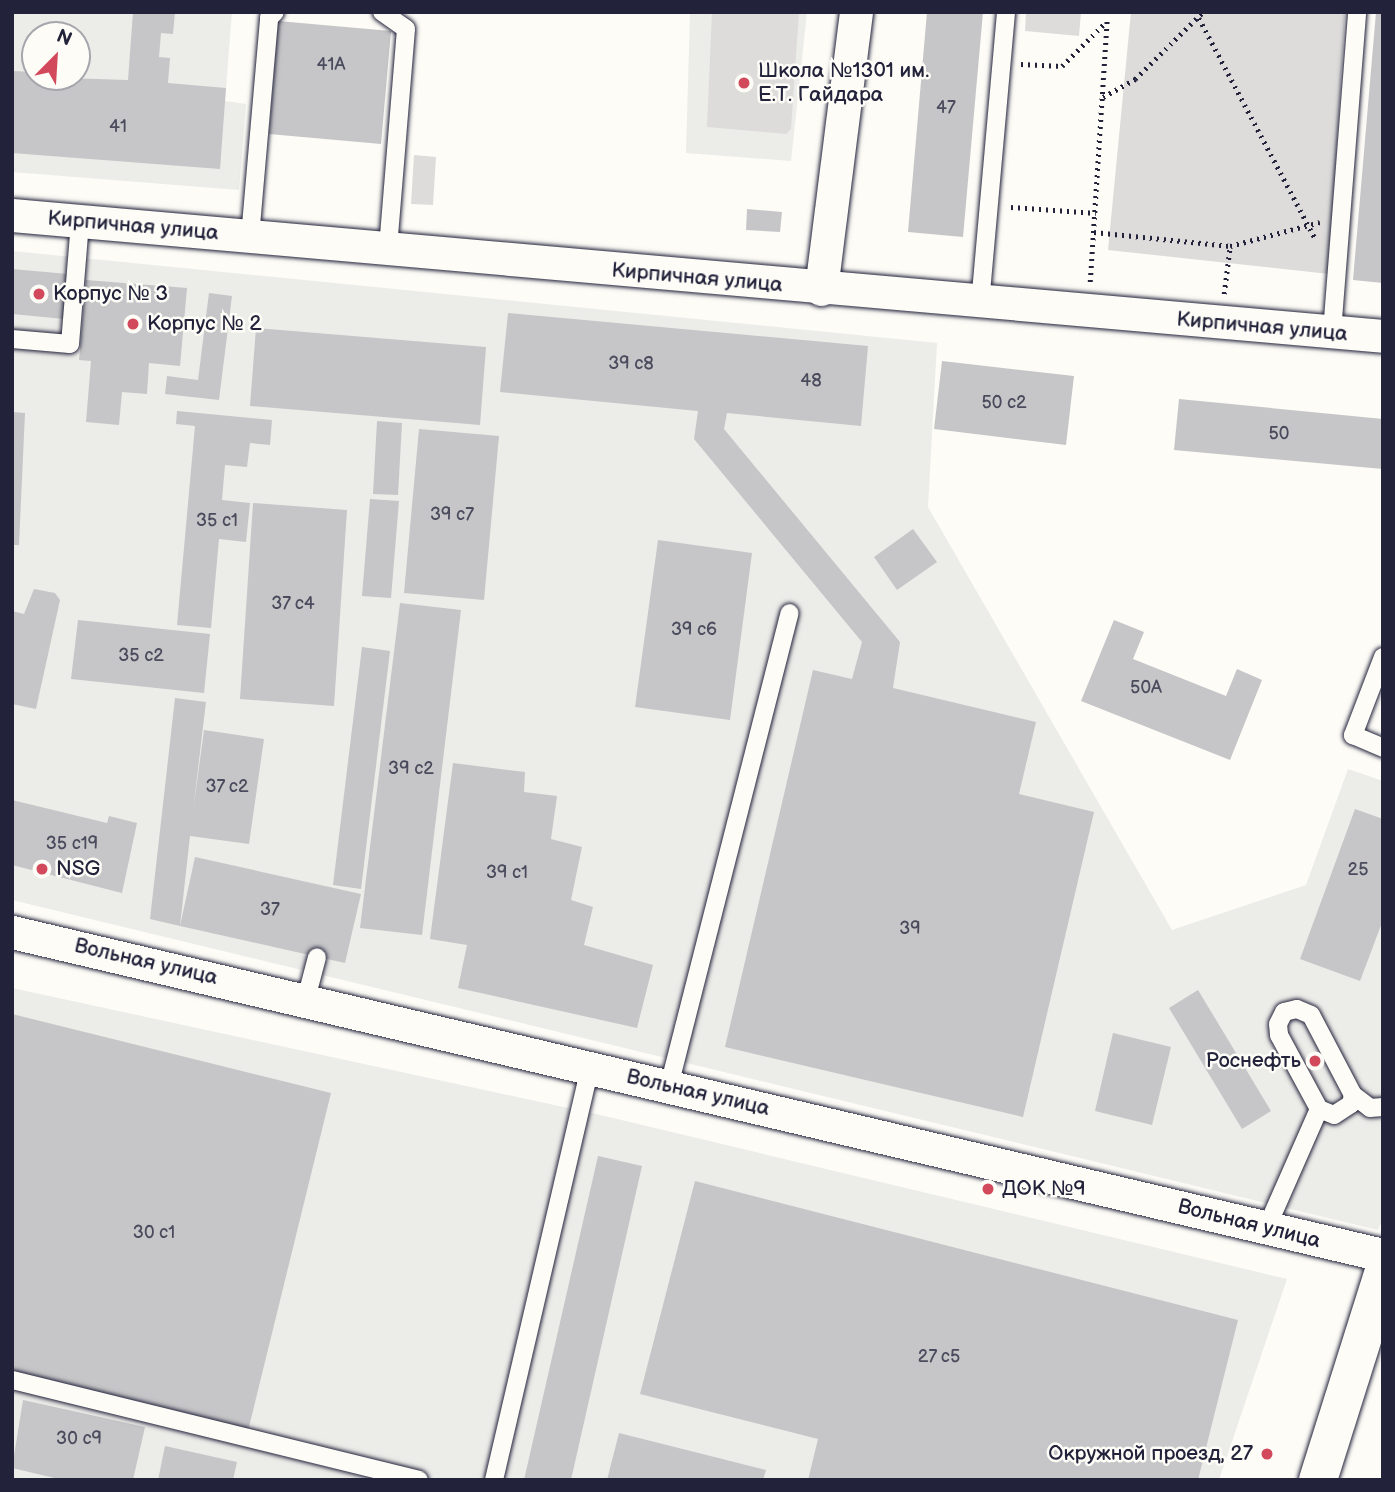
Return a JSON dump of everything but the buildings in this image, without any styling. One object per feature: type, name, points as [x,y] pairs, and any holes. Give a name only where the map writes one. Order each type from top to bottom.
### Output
[{"type":"street","points":[[821,289],[856,12]]},
{"type":"street","name":"Кирпичная улица","points":[[12,215],[980,304],[1383,337]]},
{"type":"street","name":"Вольная улица","points":[[12,932],[306,999],[1383,1255]]},
{"type":"street","points":[[1318,1480],[1383,1274]]},
{"type":"lane","points":[[250,237],[269,18],[275,12]]},
{"type":"lane","points":[[382,12],[406,29],[388,250]]},
{"type":"lane","points":[[980,304],[1006,12]]},
{"type":"lane","points":[[1332,332],[1357,12]]},
{"type":"lane","points":[[12,339],[70,344],[80,222]]},
{"type":"lane","points":[[668,1086],[790,613]]},
{"type":"lane","points":[[1383,657],[1353,735],[1383,748]]},
{"type":"lane","points":[[306,999],[317,957]]},
{"type":"lane","points":[[1353,1095],[1351,1104],[1334,1115],[1319,1109],[1279,1035],[1278,1024],[1284,1012],[1297,1009],[1311,1015],[1353,1095],[1370,1108],[1383,1107]]},
{"type":"lane","points":[[494,1480],[590,1067]]},
{"type":"lane","points":[[1267,1227],[1319,1109]]},
{"type":"lane","points":[[12,1380],[419,1480]]},
{"type":"path","points":[[1102,97],[1135,79],[1203,12]]},
{"type":"path","points":[[1199,18],[1310,225],[1336,289]]},
{"type":"path","points":[[1001,63],[1062,66],[1107,22],[1090,286]]},
{"type":"path","points":[[989,205],[1097,213]]},
{"type":"path","points":[[1094,232],[1230,246],[1341,217]]},
{"type":"path","points":[[1223,299],[1230,246]]},
{"type":"shaded area","points":[[12,12],[232,12],[225,101],[246,104],[239,190],[12,172]]},
{"type":"shaded area","name":"Школа №1301 им. Е.Т. Гайдара","points":[[690,12],[807,12],[791,161],[686,153]]},
{"type":"shaded area","name":"Школа №1301 им. Е.Т. Гайдара","points":[[712,12],[799,12],[791,129],[786,134],[707,127]]},
{"type":"shaded area","points":[[1026,12],[1081,12],[1079,36],[1025,31]]},
{"type":"shaded area","points":[[1131,12],[1345,12],[1329,274],[1108,250]]},
{"type":"shaded area","points":[[414,155],[436,157],[433,205],[411,204]]},
{"type":"shaded area","points":[[12,251],[937,343],[928,507],[1172,930],[1306,885],[1348,769],[1383,781],[1383,1218],[1378,1230],[12,900]]},
{"type":"shaded area","points":[[12,988],[596,1114],[1287,1279],[1219,1480],[12,1480]]},
{"type":"place","name":"Школа №1301 им. Е.Т. Гайдара","points":[[744,83]]},
{"type":"place","name":"Корпус № 3","points":[[39,294]]},
{"type":"place","name":"Корпус № 2","points":[[133,324]]},
{"type":"place","name":"NSG","points":[[42,869]]},
{"type":"place","name":"Роснефть","points":[[1315,1061]]},
{"type":"place","name":"ДОК №9","points":[[988,1189]]},
{"type":"place","name":"Окружной проезд, 27","points":[[1267,1454]]}]
